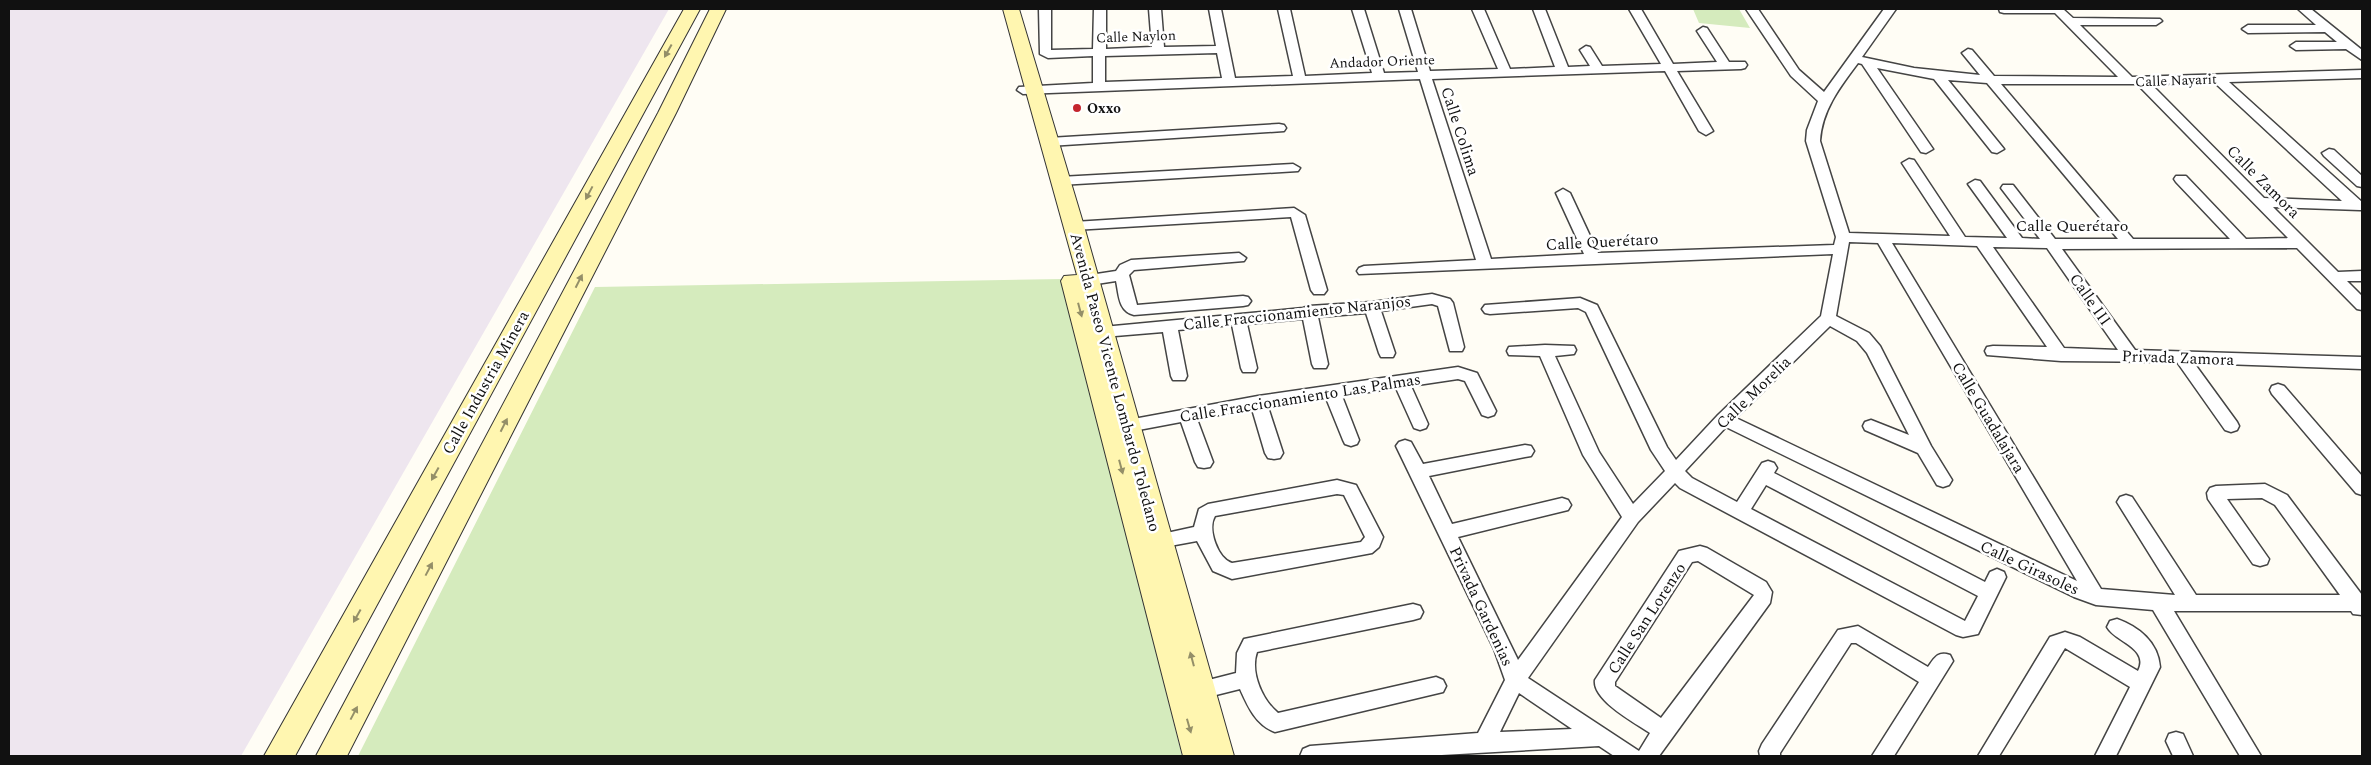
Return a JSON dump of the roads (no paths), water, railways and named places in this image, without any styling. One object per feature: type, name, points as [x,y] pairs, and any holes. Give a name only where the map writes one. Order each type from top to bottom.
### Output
[{"type":"main road","name":"Calle Industria Minera","points":[[280,756],[692,9]]},
{"type":"main road","points":[[331,756],[667,112],[718,9]]},
{"type":"main road","name":"Avenida Paseo Vicente Lombardo Toledano","points":[[1001,9],[1028,90],[1080,281],[1198,756]]},
{"type":"main road","name":"Avenida Paseo Vicente Lombardo Toledano","points":[[1011,9],[1028,90],[1049,142],[1074,226],[1080,281],[1103,332],[1219,756]]},
{"type":"street","name":"Calle Naylon","points":[[1045,9],[1044,51],[1051,54],[1223,49]]},
{"type":"street","points":[[1098,86],[1100,9]]},
{"type":"street","points":[[1155,9],[1158,51]]},
{"type":"street","points":[[1215,9],[1229,81]]},
{"type":"street","points":[[1284,9],[1300,79]]},
{"type":"street","points":[[1358,9],[1379,76]]},
{"type":"street","name":"Calle Colima","points":[[1405,9],[1485,264]]},
{"type":"street","points":[[1478,9],[1505,72]]},
{"type":"street","points":[[1539,9],[1563,71]]},
{"type":"street","points":[[1635,9],[1667,67],[1706,131]]},
{"type":"street","points":[[1752,9],[1795,73],[1825,100]]},
{"type":"street","points":[[1890,9],[1862,60],[1825,100],[1814,130],[1813,141],[1842,243],[1828,318],[1863,337],[1874,350],[1924,449],[1943,480]]},
{"type":"street","points":[[2004,10],[2058,9]]},
{"type":"street","name":"Calle Zamora","points":[[2058,9],[2135,81],[2362,305]]},
{"type":"street","points":[[2304,9],[2362,56]]},
{"type":"street","points":[[2071,22],[2156,21]]},
{"type":"street","points":[[2248,29],[2328,28]]},
{"type":"street","points":[[1703,31],[1724,65]]},
{"type":"street","points":[[2296,46],[2348,45]]},
{"type":"street","points":[[1586,50],[1598,70]]},
{"type":"street","points":[[1968,53],[2128,242]]},
{"type":"street","points":[[1862,60],[1926,149]]},
{"type":"street","name":"Calle Nayarit","points":[[1862,60],[1891,68],[1939,77],[1991,82],[2135,81],[2362,74]]},
{"type":"street","name":"Andador Oriente","points":[[1028,90],[1424,74],[1741,65]]},
{"type":"street","points":[[1939,77],[1997,149]]},
{"type":"street","points":[[2218,79],[2359,206]]},
{"type":"street","points":[[1049,142],[1279,128]]},
{"type":"street","points":[[2329,153],[2362,183]]},
{"type":"street","points":[[1909,163],[1961,242]]},
{"type":"street","points":[[1060,181],[1293,168]]},
{"type":"street","points":[[2182,179],[2241,242]]},
{"type":"street","points":[[1975,184],[2018,243]]},
{"type":"street","name":"Calle III","points":[[2008,188],[2051,244],[2130,355]]},
{"type":"street","points":[[1563,193],[1592,258]]},
{"type":"street","points":[[2259,202],[2359,206]]},
{"type":"street","points":[[1074,226],[1288,211],[1298,215],[1319,290]]},
{"type":"street","name":"Calle Querétaro","points":[[1364,271],[1842,243],[1882,238],[2051,244],[2128,242],[2301,243]]},
{"type":"street","name":"Calle Guadalajara","points":[[1882,238],[2096,596]]},
{"type":"street","points":[[1982,242],[2061,355]]},
{"type":"street","points":[[1239,258],[1131,266],[1124,268],[1122,275],[1129,306],[1134,310],[1243,301]]},
{"type":"street","points":[[1080,281],[1122,275]]},
{"type":"street","points":[[2334,277],[2362,276]]},
{"type":"street","name":"Calle Fraccionamiento Naranjos","points":[[1103,332],[1432,299],[1445,303],[1456,347]]},
{"type":"street","points":[[1490,309],[1580,303],[1592,309],[1660,450],[1674,471],[1686,482],[1740,511],[1963,629],[1971,628],[1994,585],[1766,472],[1740,511]]},
{"type":"street","points":[[1372,306],[1387,353]]},
{"type":"street","points":[[1309,311],[1320,364]]},
{"type":"street","name":"Calle Morelia","points":[[1484,742],[1515,680],[1632,517],[1724,419],[1828,318]]},
{"type":"street","points":[[1238,319],[1249,368]]},
{"type":"street","points":[[1169,325],[1179,376]]},
{"type":"street","points":[[1545,350],[1577,426],[1592,455],[1632,517]]},
{"type":"street","points":[[1515,352],[1568,350]]},
{"type":"street","name":"Privada Zamora","points":[[1993,351],[2061,355],[2130,355],[2362,363]]},
{"type":"street","points":[[2182,358],[2231,426]]},
{"type":"street","name":"Calle Fraccionamiento Las Palmas","points":[[1128,426],[1258,402],[1458,373],[1471,377],[1488,412]]},
{"type":"street","points":[[1401,380],[1420,424]]},
{"type":"street","points":[[2278,390],[2362,488]]},
{"type":"street","points":[[1332,391],[1351,440]]},
{"type":"street","points":[[1258,402],[1274,453]]},
{"type":"street","points":[[1187,415],[1204,462]]},
{"type":"street","name":"Calle Girasoles","points":[[1724,419],[2081,592],[2096,596],[2159,603],[2360,605]]},
{"type":"street","points":[[1871,426],[1924,449]]},
{"type":"street","name":"Privada Gardenias","points":[[1404,446],[1504,649],[1515,680]]},
{"type":"street","points":[[1417,472],[1525,451]]},
{"type":"street","points":[[1345,487],[1350,490],[1374,537],[1374,542],[1366,548],[1232,571],[1224,570],[1219,565],[1204,532],[1203,517],[1206,512],[1214,509],[1345,487]]},
{"type":"street","points":[[2260,559],[2217,499],[2216,493],[2265,491],[2277,496],[2360,605]]},
{"type":"street","points":[[2126,502],[2191,604]]},
{"type":"street","name":"Privada Gardenias","points":[[1448,532],[1562,505]]},
{"type":"street","points":[[1160,541],[1204,532]]},
{"type":"street","name":"Calle San Lorenzo","points":[[1647,756],[1663,731],[1763,597],[1763,592],[1759,587],[1700,553],[1686,556],[1605,680],[1604,686],[1608,692],[1663,731]]},
{"type":"street","points":[[2159,603],[2251,756]]},
{"type":"street","points":[[1413,612],[1251,646],[1244,655],[1247,679],[1264,716],[1275,723],[1436,686]]},
{"type":"street","points":[[2105,756],[2150,667],[2143,644],[2116,626]]},
{"type":"street","points":[[1770,756],[1769,751],[1845,636],[1858,634],[1930,678]]},
{"type":"street","points":[[1988,756],[2057,642],[2065,640],[2073,643],[2142,684]]},
{"type":"street","points":[[1882,756],[1930,678],[1943,662]]},
{"type":"street","points":[[1200,690],[1247,679]]},
{"type":"street","points":[[1515,680],[1599,737],[1631,756]]},
{"type":"street","points":[[1310,756],[1484,742],[1536,748],[1599,737]]},
{"type":"place","name":"Oxxo","points":[[1077,108]]}]
